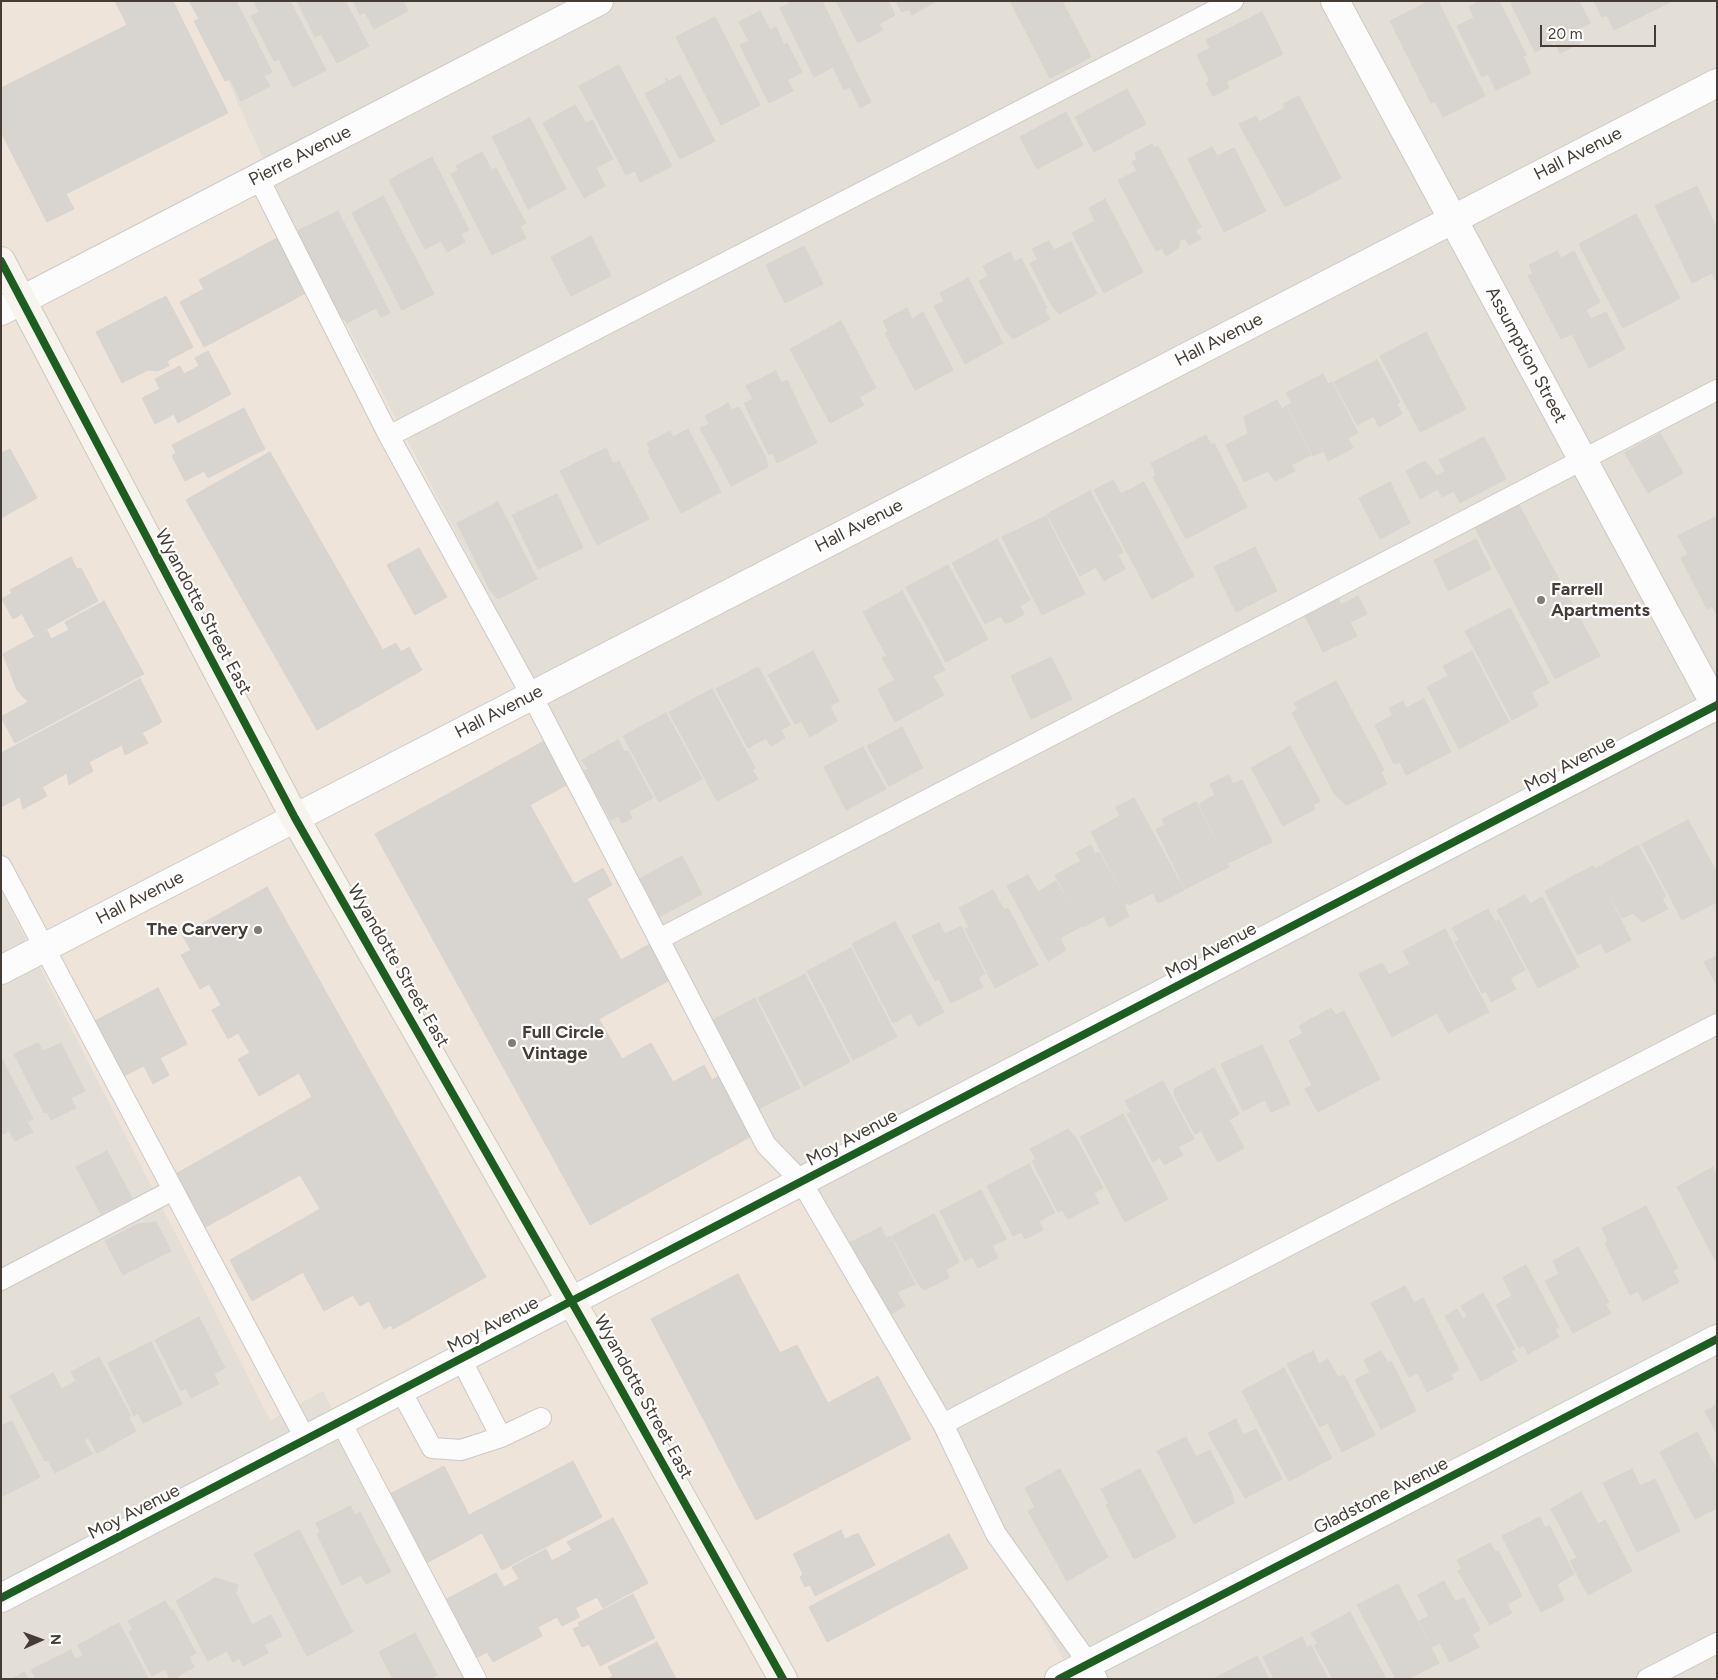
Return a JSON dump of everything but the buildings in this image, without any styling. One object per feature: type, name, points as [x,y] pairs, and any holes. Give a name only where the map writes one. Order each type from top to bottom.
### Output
[{"type":"main road","name":"Wyandotte Street East","points":[[1,261],[12,306],[295,818],[572,1301],[783,1679]]},
{"type":"street","name":"Pierre Avenue","points":[[12,306],[599,1]]},
{"type":"street","name":"Assumption Street","points":[[1335,1],[1716,706]]},
{"type":"street","name":"Hall Avenue","points":[[1,970],[1717,82]]},
{"type":"street","name":"Moy Avenue","points":[[1,1598],[1716,706]]},
{"type":"street","name":"Gladstone Avenue","points":[[1059,1679],[1093,1671],[1717,1339]]},
{"type":"lane","points":[[389,436],[1233,1]]},
{"type":"lane","points":[[258,177],[389,436],[531,695],[766,1145],[801,1181],[942,1424],[996,1534],[1093,1671]]},
{"type":"lane","points":[[659,939],[1717,390]]},
{"type":"lane","points":[[1,866],[306,1440]]},
{"type":"lane","points":[[942,1424],[1717,1024]]},
{"type":"lane","points":[[1,1280],[173,1190]]},
{"type":"lane","points":[[461,1359],[501,1437]]},
{"type":"lane","points":[[401,1390],[432,1448],[461,1450],[501,1437],[541,1418]]},
{"type":"lane","points":[[340,1422],[475,1679]]},
{"type":"lane","points":[[1647,1679],[1717,1643]]},
{"type":"shaded area","points":[[1,1],[191,1],[287,212],[783,1155],[1074,1679],[471,1679],[323,1391],[270,1420],[1,890]]},
{"type":"shaded area","points":[[191,1],[1717,1],[1717,1679],[1074,1679],[783,1155],[287,212]]},
{"type":"shaded area","points":[[1,890],[271,1420],[323,1390],[471,1679],[1,1679]]},
{"type":"cycle path","points":[[1,261],[295,818],[589,1332],[783,1679]]},
{"type":"cycle path","points":[[1,1598],[1717,705]]},
{"type":"cycle path","points":[[1059,1679],[1717,1339]]},
{"type":"place","name":"Farrell Apartments","points":[[1541,600]]},
{"type":"place","name":"The Carvery","points":[[258,930]]},
{"type":"place","name":"Full Circle Vintage","points":[[512,1043]]}]
